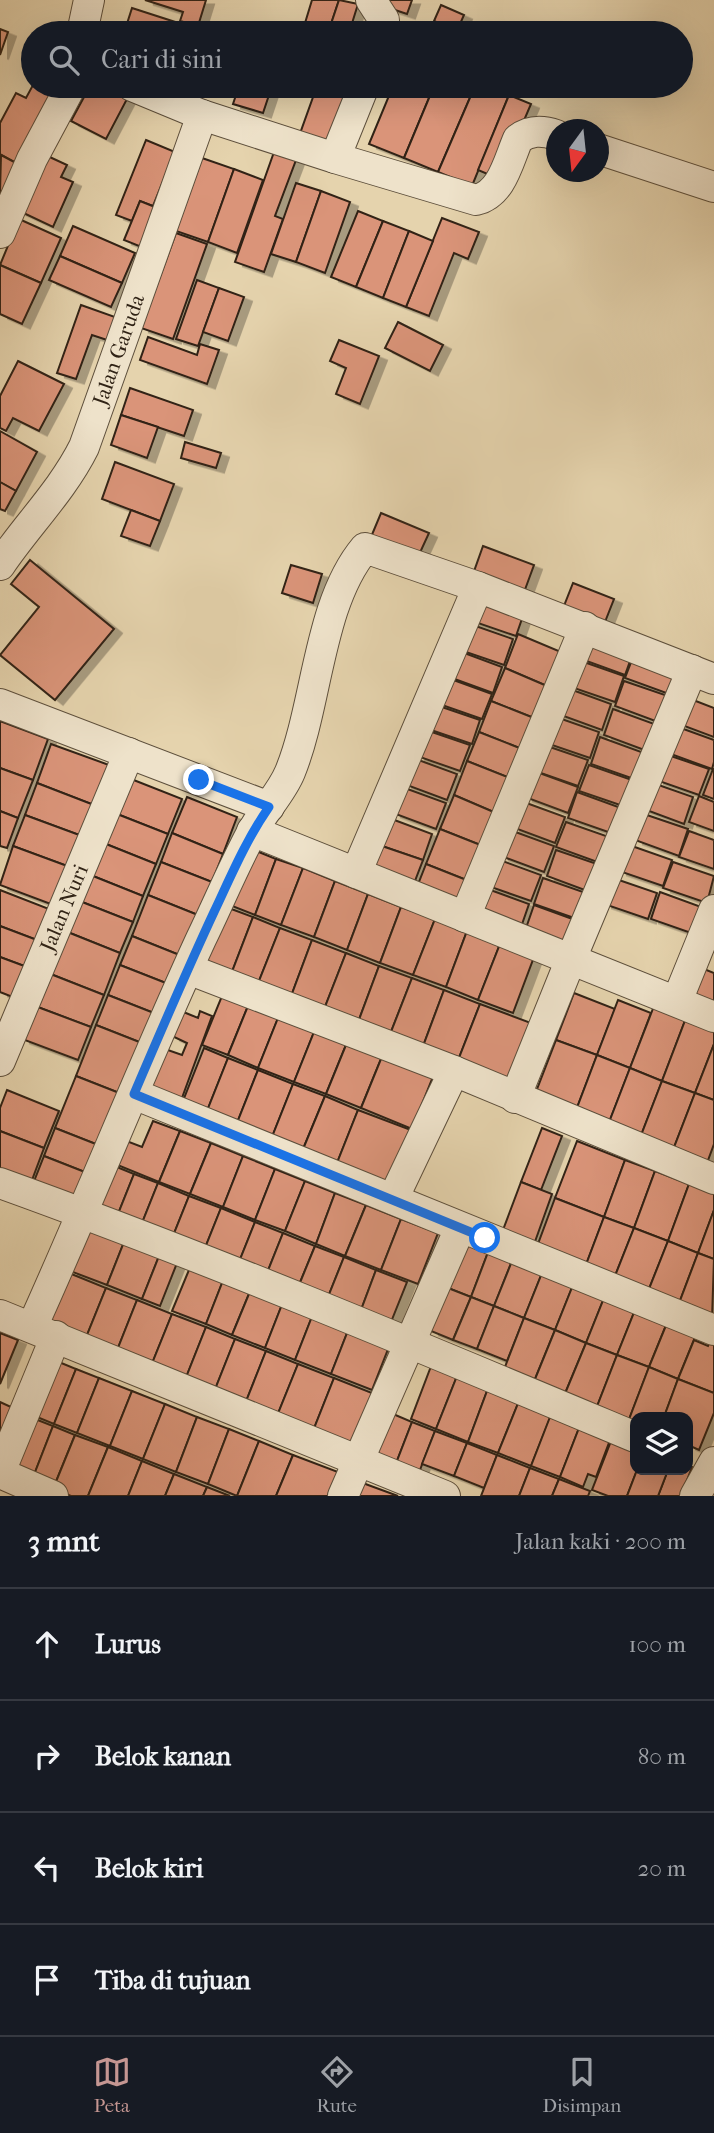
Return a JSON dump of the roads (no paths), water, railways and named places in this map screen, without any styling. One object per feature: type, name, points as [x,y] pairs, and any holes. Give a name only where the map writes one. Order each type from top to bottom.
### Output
[{"type":"street","points":[[85,21],[89,0]]},
{"type":"street","points":[[371,0],[384,21]]},
{"type":"street","points":[[0,233],[32,159],[65,98]]},
{"type":"street","points":[[161,98],[202,115],[476,200],[495,191],[518,139],[535,131],[546,131]]},
{"type":"street","points":[[335,158],[359,98]]},
{"type":"street","name":"Jalan Garuda","points":[[0,565],[71,472],[84,447],[202,115]]},
{"type":"street","points":[[609,153],[714,187]]},
{"type":"street","points":[[54,1496],[0,1472],[43,1331],[83,1213],[188,969],[252,831],[290,774],[310,709],[321,650],[347,572],[365,548],[478,587],[703,674],[570,959],[516,1098]]},
{"type":"street","points":[[356,873],[478,587]]},
{"type":"street","points":[[465,917],[585,627]]},
{"type":"street","points":[[0,704],[269,807]]},
{"type":"street","name":"Jalan Nuri","points":[[1,1055],[128,753]]},
{"type":"street","points":[[252,831],[714,1017]]},
{"type":"street","points":[[677,1002],[714,910]]},
{"type":"street","points":[[188,969],[454,1071],[714,1179]]},
{"type":"street","points":[[393,1199],[454,1071]]},
{"type":"street","points":[[134,1094],[714,1330]]},
{"type":"street","points":[[0,1183],[410,1342],[630,1435]]},
{"type":"street","points":[[342,1496],[460,1228]]},
{"type":"street","points":[[0,1315],[445,1496]]},
{"type":"street","points":[[695,1496],[704,1463]]}]
